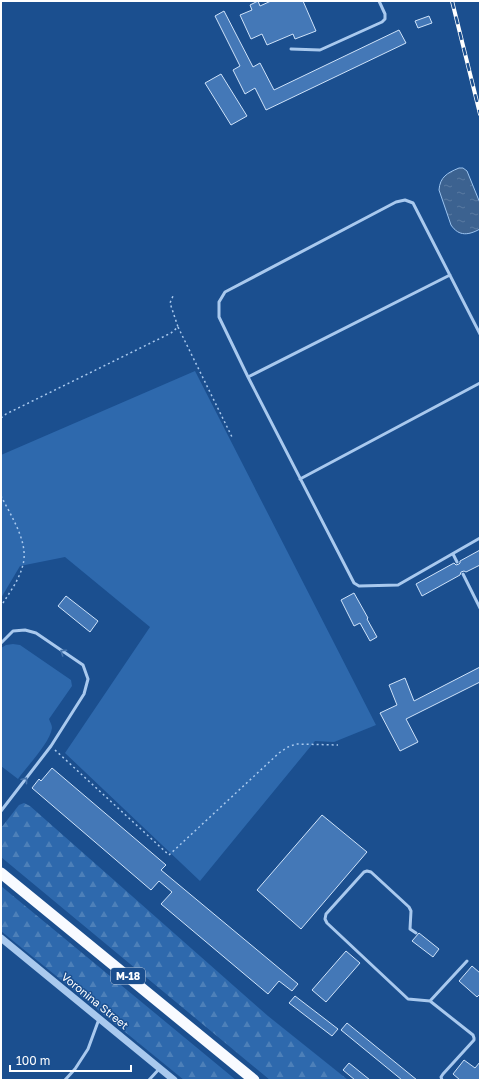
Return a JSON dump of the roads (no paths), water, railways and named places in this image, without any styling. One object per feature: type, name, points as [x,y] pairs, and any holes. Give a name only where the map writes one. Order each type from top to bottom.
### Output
[{"type":"highway","name":"М-18","points":[[1,873],[254,1080]]},
{"type":"street","name":"Voronina Street","points":[[1,938],[174,1080]]},
{"type":"lane","points":[[291,49],[320,50],[382,22],[385,18],[385,14],[379,1]]},
{"type":"lane","points":[[480,334],[413,203],[405,200],[396,202],[225,292],[219,302],[219,317],[248,377],[354,582],[359,586],[398,585],[480,538]]},
{"type":"lane","points":[[248,377],[450,275]]},
{"type":"lane","points":[[300,479],[480,383]]},
{"type":"lane","points":[[452,554],[457,562]]},
{"type":"lane","points":[[463,574],[480,608]]},
{"type":"lane","points":[[1,643],[13,631],[25,630],[36,633],[83,665],[88,679],[84,694],[51,746],[1,811]]},
{"type":"lane","points":[[416,933],[410,929],[411,911],[409,907],[371,872],[367,871],[364,872],[326,914],[325,919],[327,923],[408,999],[430,1001],[473,1035],[474,1040],[443,1074],[441,1077],[442,1080]]},
{"type":"lane","points":[[430,1001],[467,961]]},
{"type":"lane","points":[[65,1080],[75,1069],[88,1049],[100,1019]]},
{"type":"lane","points":[[149,1080],[160,1068]]},
{"type":"water","points":[[459,168],[463,168],[467,171],[480,203],[480,229],[468,234],[457,232],[451,225],[439,190],[441,182],[445,176]]},
{"type":"railway","points":[[452,1],[480,114]]}]
